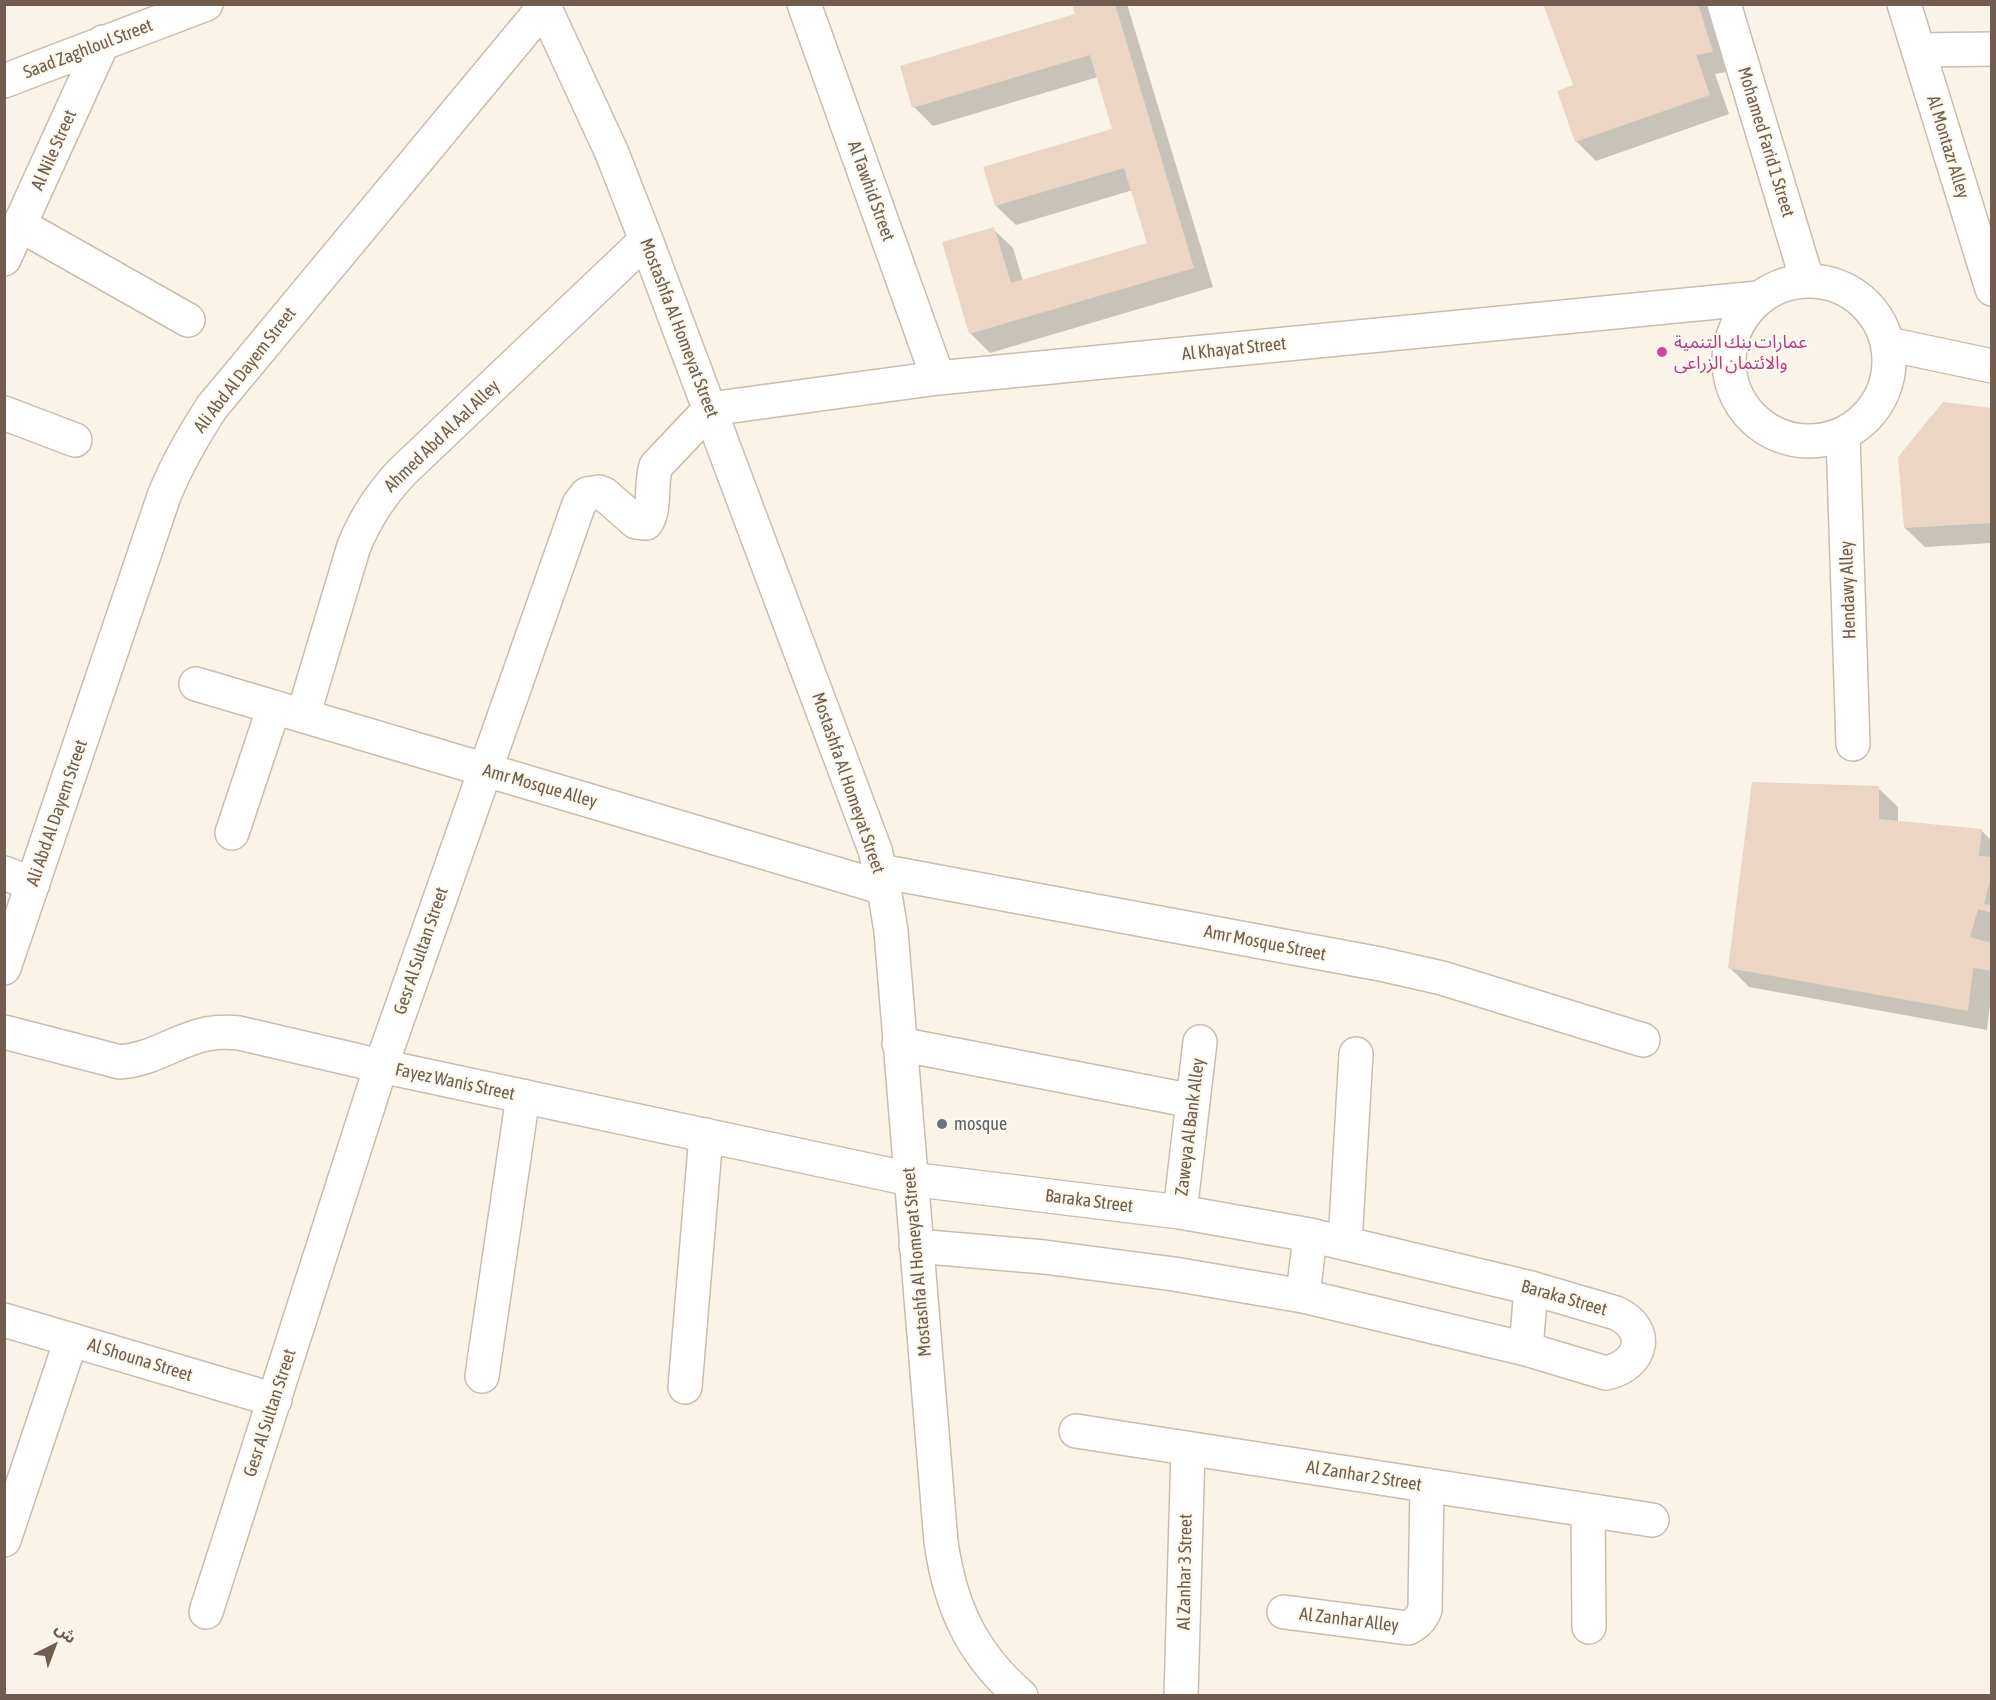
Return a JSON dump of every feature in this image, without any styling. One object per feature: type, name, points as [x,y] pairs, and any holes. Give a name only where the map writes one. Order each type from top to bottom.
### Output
[{"type":"street","name":"Saad Zaghloul Street","points":[[4,81],[206,4]]},
{"type":"street","name":"Al Tawhid Street","points":[[804,4],[938,378]]},
{"type":"street","name":"Mohamed Farid 1 Street","points":[[1724,4],[1807,280]]},
{"type":"street","name":"Al Montazr Alley","points":[[1904,4],[1992,289]]},
{"type":"street","name":"Mostashfa Al Homeyat Street","points":[[543,6],[607,142],[646,240],[868,829],[882,880],[891,931],[910,1179],[941,1542],[946,1576],[957,1609],[972,1639],[992,1667],[1021,1695]]},
{"type":"street","name":"Ali Abd Al Dayem Street","points":[[4,968],[19,878],[164,496],[193,435],[212,407],[543,6]]},
{"type":"street","name":"Al Nile Street","points":[[4,259],[103,42]]},
{"type":"street","points":[[1918,50],[1992,49]]},
{"type":"street","points":[[20,225],[188,320]]},
{"type":"street","name":"Ahmed Abd Al Aal Alley","points":[[232,833],[288,711],[354,546],[373,506],[402,472],[646,240]]},
{"type":"street","points":[[1807,280],[1829,283],[1850,292],[1867,305],[1881,323],[1888,344],[1890,366],[1886,387],[1877,407],[1862,423],[1843,435],[1821,441],[1798,441],[1775,434],[1756,422],[1741,404],[1732,382],[1728,360],[1732,336],[1743,315],[1758,298],[1773,289],[1807,280]]},
{"type":"street","name":"Al Khayat Street","points":[[710,409],[938,378],[1758,298]]},
{"type":"street","points":[[1888,344],[1992,366]]},
{"type":"street","name":"Gesr Al Sultan Street","points":[[206,1612],[381,1066],[582,498],[592,492],[604,494],[636,522],[646,522],[650,514],[653,474],[656,466],[710,409]]},
{"type":"street","points":[[4,413],[75,440]]},
{"type":"street","name":"Hendawy Alley","points":[[1843,435],[1853,744]]},
{"type":"street","name":"Amr Mosque Alley","points":[[196,684],[485,769],[882,880]]},
{"type":"street","name":"Amr Mosque Street","points":[[882,880],[1380,964],[1443,978],[1643,1040]]},
{"type":"street","name":"Fayez Wanis Street","points":[[4,1032],[120,1062],[152,1056],[206,1034],[239,1033],[381,1066],[910,1179]]},
{"type":"street","name":"Zaweya Al Bank Alley","points":[[1180,1212],[1200,1042]]},
{"type":"street","points":[[900,1044],[1194,1101]]},
{"type":"street","points":[[1345,1243],[1356,1054]]},
{"type":"street","points":[[482,1376],[522,1096]]},
{"type":"street","points":[[685,1387],[706,1136]]},
{"type":"street","name":"Baraka Street","points":[[910,1179],[1180,1212],[1310,1235],[1531,1288],[1616,1313],[1627,1318],[1635,1329],[1638,1341],[1636,1353],[1629,1364],[1619,1370],[1606,1373],[1526,1349],[1303,1296],[1174,1274],[1044,1257],[916,1246]]},
{"type":"street","points":[[1303,1296],[1310,1235]]},
{"type":"street","points":[[1526,1349],[1531,1288]]},
{"type":"street","name":"Al Shouna Street","points":[[4,1320],[274,1400]]},
{"type":"street","points":[[4,1540],[71,1340]]},
{"type":"street","name":"Al Zanhar 2 Street","points":[[1076,1431],[1652,1520]]},
{"type":"street","name":"Al Zanhar 3 Street","points":[[1182,1695],[1188,1449]]},
{"type":"street","name":"Al Zanhar Alley","points":[[1284,1612],[1408,1628],[1415,1624],[1425,1610],[1427,1485]]},
{"type":"street","points":[[1588,1510],[1589,1627]]},
{"type":"building","points":[[1072,4],[1115,4],[1194,268],[969,334],[942,242],[994,227],[1011,283],[1147,243],[1124,168],[995,206],[983,167],[1112,129],[1090,55],[912,108],[900,66],[1075,14]]},
{"type":"building","points":[[1543,4],[1698,4],[1713,52],[1696,55],[1710,95],[1575,142],[1557,91],[1573,85]]},
{"type":"building","points":[[1943,402],[1992,408],[1992,523],[1904,528],[1898,457]]},
{"type":"building","points":[[1752,782],[1879,786],[1879,819],[1982,829],[1979,856],[1992,857],[1992,873],[1984,904],[1992,905],[1992,913],[1978,909],[1970,937],[1992,943],[1992,971],[1973,968],[1968,1011],[1728,968]]},
{"type":"place","name":"عمارات بنك التنمية والائتمان الزراعى","points":[[1662,352]]},
{"type":"place","name":"mosque","points":[[942,1124]]}]
